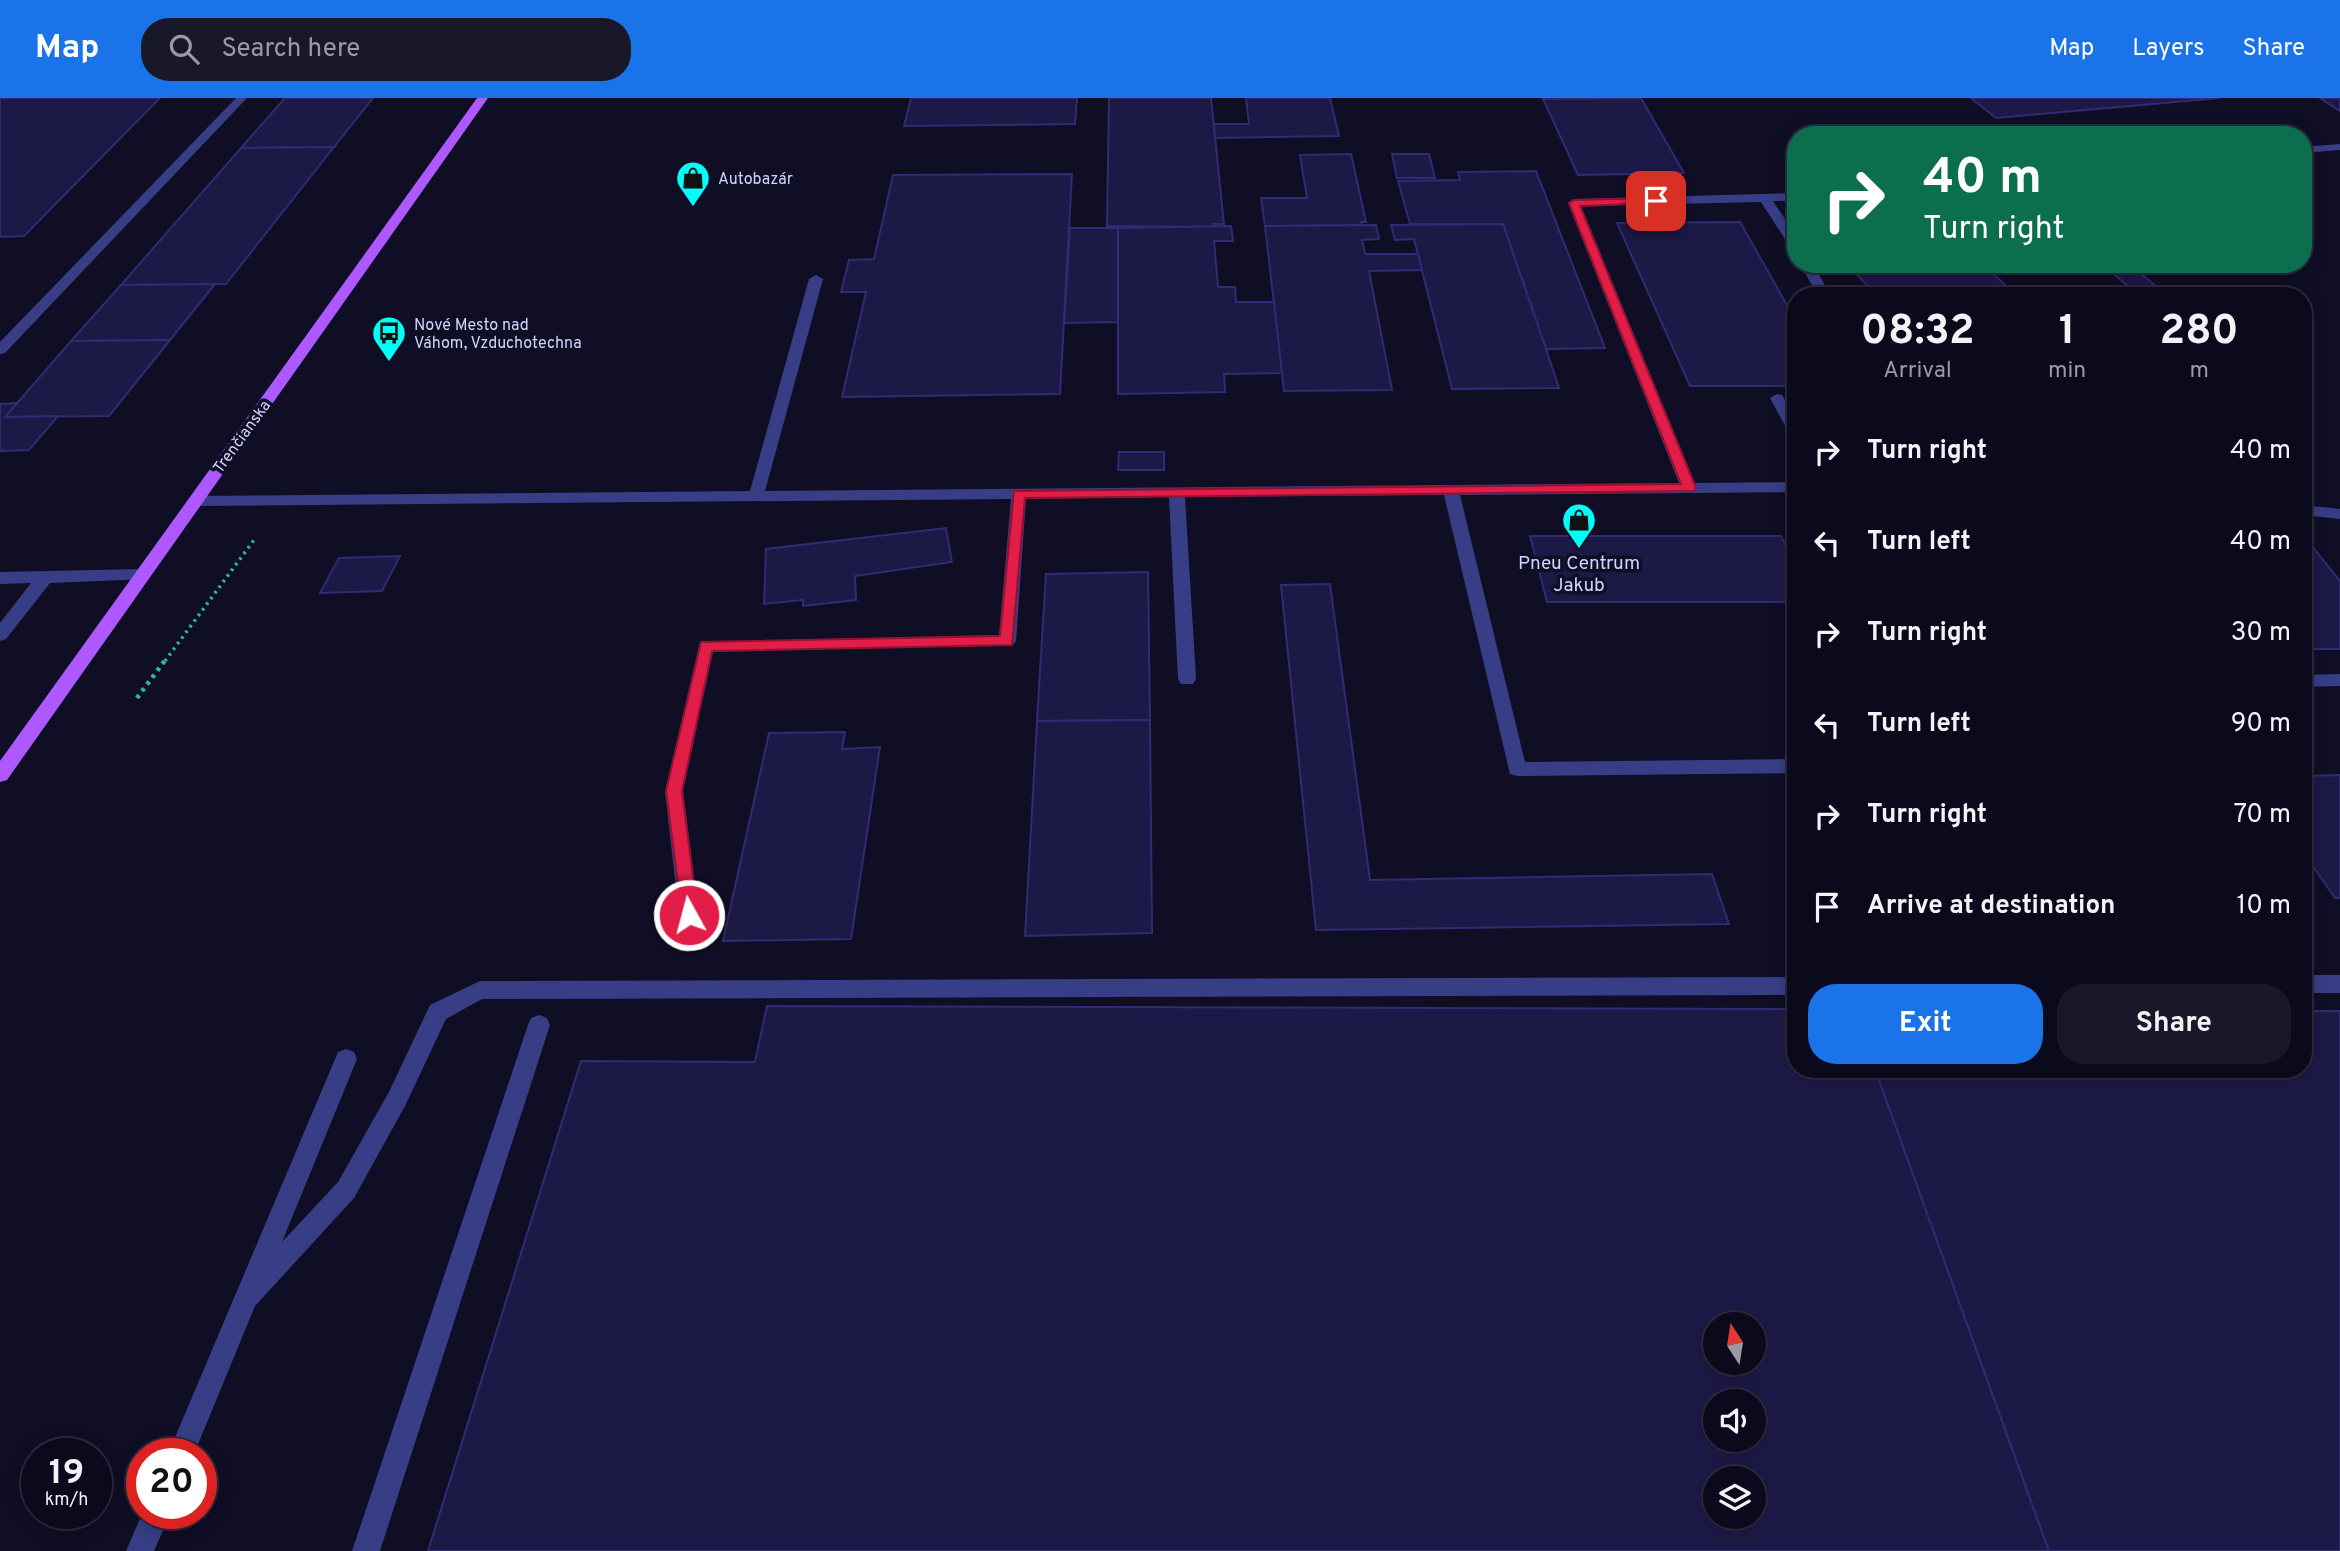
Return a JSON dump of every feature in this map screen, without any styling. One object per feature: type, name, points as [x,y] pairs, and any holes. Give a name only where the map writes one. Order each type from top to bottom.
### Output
[{"type":"main road","name":"Trenčianska","points":[[0,775],[483,98]]},
{"type":"lane","points":[[0,350],[242,98]]},
{"type":"lane","points":[[2312,149],[2340,147]]},
{"type":"lane","points":[[1689,488],[1574,203],[1787,197]]},
{"type":"lane","points":[[1765,198],[1787,233]]},
{"type":"lane","points":[[756,497],[816,279]]},
{"type":"lane","points":[[1777,398],[1787,416]]},
{"type":"lane","points":[[195,501],[1787,487]]},
{"type":"lane","points":[[1451,490],[1517,769],[1787,766]]},
{"type":"lane","points":[[1177,493],[1187,679]]},
{"type":"lane","points":[[689,915],[674,791],[706,646],[1007,641],[1019,494]]},
{"type":"lane","points":[[2312,511],[2340,514]]},
{"type":"lane","points":[[0,578],[142,575]]},
{"type":"lane","points":[[0,635],[45,577]]},
{"type":"lane","points":[[2312,681],[2340,680]]},
{"type":"lane","points":[[2312,985],[2340,984]]},
{"type":"lane","points":[[247,1297],[346,1190],[397,1098],[438,1012],[481,990],[1787,986]]},
{"type":"lane","points":[[366,1551],[538,1026]]},
{"type":"lane","points":[[188,1438],[346,1059]]},
{"type":"lane","points":[[140,1551],[150,1529]]},
{"type":"path","points":[[137,698],[284,500]]},
{"type":"building","points":[[0,98],[160,98],[24,236],[0,237]]},
{"type":"building","points":[[285,98],[373,98],[334,147],[241,148]]},
{"type":"building","points":[[911,98],[1077,98],[1075,124],[904,126]]},
{"type":"building","points":[[1109,98],[1211,98],[1224,224],[1213,224],[1213,227],[1107,226]]},
{"type":"building","points":[[1246,98],[1330,98],[1339,136],[1215,138],[1214,124],[1249,124]]},
{"type":"building","points":[[1641,98],[1684,173],[1578,175],[1543,99]]},
{"type":"building","points":[[1971,98],[2220,98],[1996,118]]},
{"type":"building","points":[[2320,98],[2340,98],[2340,111]]},
{"type":"building","points":[[334,147],[226,284],[121,285],[241,148]]},
{"type":"building","points":[[1351,154],[1366,222],[1361,222],[1362,225],[1265,226],[1261,198],[1307,198],[1300,155]]},
{"type":"building","points":[[1392,154],[1429,154],[1435,178],[1397,178]]},
{"type":"building","points":[[1536,171],[1605,348],[1546,349],[1503,224],[1410,224],[1398,181],[1460,180],[1458,172]]},
{"type":"building","points":[[1072,174],[1060,394],[842,397],[866,292],[841,292],[849,260],[874,259],[893,175]]},
{"type":"building","points":[[1740,222],[1787,305],[1787,386],[1690,386],[1617,223]]},
{"type":"building","points":[[1503,224],[1559,388],[1452,389],[1414,239],[1395,240],[1391,225]]},
{"type":"building","points":[[1376,225],[1379,239],[1362,240],[1365,254],[1418,254],[1422,270],[1369,271],[1392,390],[1284,391],[1265,226]]},
{"type":"building","points":[[1231,226],[1233,241],[1214,241],[1218,287],[1235,287],[1236,302],[1274,302],[1282,373],[1224,374],[1225,392],[1118,394],[1118,228]]},
{"type":"building","points":[[1070,228],[1118,228],[1118,322],[1064,323]]},
{"type":"building","points":[[1855,273],[1993,273],[2007,287],[1869,287]]},
{"type":"building","points":[[2112,273],[2140,273],[2157,287],[2129,287]]},
{"type":"building","points":[[215,284],[170,340],[71,341],[121,285]]},
{"type":"building","points":[[170,340],[109,416],[5,417],[71,341]]},
{"type":"building","points":[[17,403],[5,417],[58,416],[29,450],[0,451],[0,404]]},
{"type":"building","points":[[1119,452],[1164,452],[1164,470],[1118,470]]},
{"type":"building","points":[[946,528],[952,562],[855,576],[856,600],[803,606],[803,600],[764,604],[766,549]]},
{"type":"building","points":[[1530,536],[1781,536],[1787,549],[1787,602],[1547,602]]},
{"type":"building","points":[[2312,546],[2340,581],[2340,649],[2312,649]]},
{"type":"building","points":[[400,556],[382,591],[320,593],[339,558]]},
{"type":"building","points":[[1148,572],[1150,720],[1037,721],[1046,574]]},
{"type":"building","points":[[1330,584],[1370,880],[1712,874],[1729,924],[1316,930],[1281,585]]},
{"type":"building","points":[[1150,720],[1152,933],[1025,936],[1037,721]]},
{"type":"building","points":[[845,732],[842,749],[880,747],[851,939],[723,941],[769,733]]},
{"type":"building","points":[[2340,775],[2340,898],[2335,898],[2312,865],[2312,776]]},
{"type":"building","points":[[767,1006],[1787,1009],[1787,1078],[1878,1078],[2049,1551],[428,1551],[581,1061],[755,1062]]},
{"type":"building","points":[[2312,1011],[2340,1011],[2340,1551],[2049,1551],[1878,1078],[2312,1078]]},
{"type":"place","name":"Autobazár","points":[[693,208]]},
{"type":"place","name":"Nové Mesto nad Váhom, Vzduchotechna","points":[[389,363]]},
{"type":"place","name":"Pneu Centrum Jakub","points":[[1579,550]]},
{"type":"route","points":[[689,915],[674,791],[706,646],[1007,641],[1019,494],[1689,488],[1574,203],[1656,201]]}]
